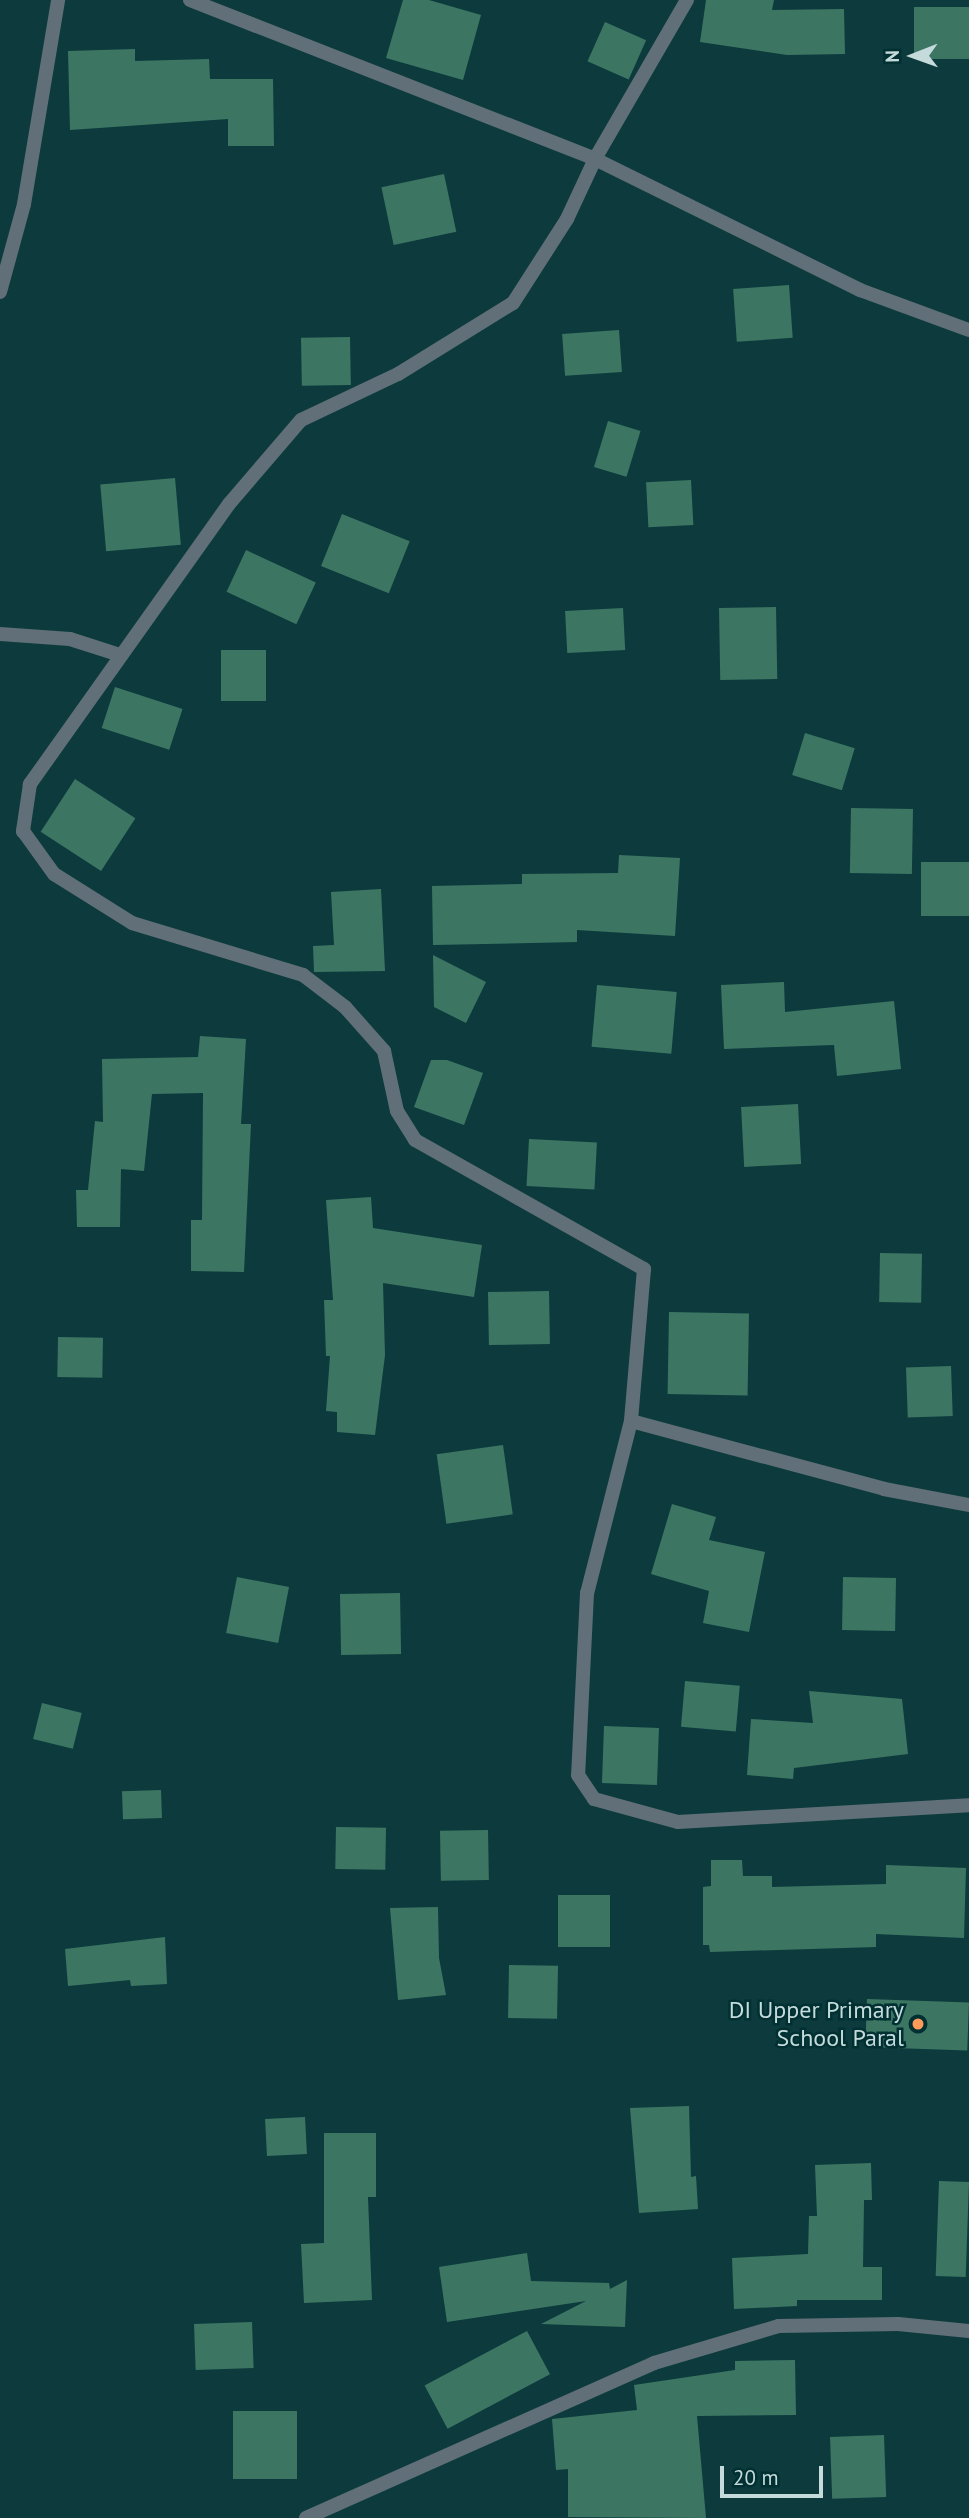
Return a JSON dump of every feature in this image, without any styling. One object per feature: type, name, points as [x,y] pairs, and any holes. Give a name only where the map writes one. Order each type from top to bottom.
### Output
[{"type":"street","points":[[0,292],[24,204],[58,0]]},
{"type":"street","points":[[190,0],[595,159],[860,290],[969,330]]},
{"type":"street","points":[[688,0],[595,159],[567,219],[513,303],[398,374],[301,420],[229,504],[30,784],[23,831],[54,874],[132,923],[303,975],[345,1007],[384,1051],[397,1111],[415,1140],[644,1269],[631,1421],[587,1593],[578,1775],[594,1799],[678,1822],[969,1805]]},
{"type":"street","points":[[0,634],[70,639],[120,655]]},
{"type":"street","points":[[631,1421],[884,1489],[969,1505]]},
{"type":"street","points":[[306,2518],[654,2363],[779,2326],[898,2324],[969,2331]]},
{"type":"building","points":[[403,0],[429,0],[481,15],[463,80],[386,58]]},
{"type":"building","points":[[706,0],[774,0],[772,10],[844,9],[845,54],[787,55],[700,42]]},
{"type":"building","points":[[914,7],[969,7],[969,59],[914,59]]},
{"type":"building","points":[[605,22],[646,40],[629,80],[588,61]]},
{"type":"building","points":[[135,49],[135,61],[209,59],[210,79],[273,79],[274,146],[228,146],[228,119],[70,130],[68,51]]},
{"type":"building","points":[[444,174],[456,232],[394,245],[381,187]]},
{"type":"building","points":[[789,285],[793,338],[737,342],[733,289]]},
{"type":"building","points":[[619,330],[622,372],[565,376],[562,334]]},
{"type":"building","points":[[350,337],[351,385],[302,386],[301,338]]},
{"type":"building","points":[[608,421],[641,431],[626,477],[594,467]]},
{"type":"building","points":[[175,478],[181,545],[106,551],[100,485]]},
{"type":"building","points":[[691,480],[693,525],[648,527],[646,482]]},
{"type":"building","points":[[342,514],[410,541],[389,593],[321,566]]},
{"type":"building","points":[[246,550],[316,583],[296,624],[227,592]]},
{"type":"building","points":[[776,607],[777,679],[720,680],[719,608]]},
{"type":"building","points":[[623,608],[625,650],[567,653],[565,611]]},
{"type":"building","points":[[221,650],[266,650],[266,701],[221,701]]},
{"type":"building","points":[[115,687],[183,709],[169,750],[102,728]]},
{"type":"building","points":[[805,733],[855,748],[842,790],[792,775]]},
{"type":"building","points":[[75,779],[135,818],[101,871],[41,832]]},
{"type":"building","points":[[851,808],[913,809],[912,874],[850,873]]},
{"type":"building","points":[[619,855],[680,858],[675,936],[577,930],[577,942],[433,945],[432,886],[522,884],[522,874],[618,873]]},
{"type":"building","points":[[921,862],[969,862],[969,916],[921,916]]},
{"type":"building","points":[[381,889],[385,971],[314,972],[313,946],[334,945],[331,892]]},
{"type":"building","points":[[433,955],[486,982],[466,1023],[434,1007]]},
{"type":"building","points":[[784,982],[785,1012],[894,1001],[901,1069],[837,1076],[834,1045],[724,1049],[721,985]]},
{"type":"building","points":[[597,985],[677,992],[671,1054],[592,1047]]},
{"type":"building","points":[[200,1036],[246,1039],[241,1124],[251,1124],[244,1272],[191,1271],[191,1220],[202,1220],[203,1093],[152,1094],[144,1171],[121,1169],[120,1227],[77,1227],[76,1190],[88,1190],[95,1121],[103,1122],[102,1059],[198,1057]]},
{"type":"building","points":[[431,1060],[447,1060],[483,1073],[464,1125],[414,1107]]},
{"type":"building","points":[[798,1104],[801,1164],[744,1167],[741,1107]]},
{"type":"building","points":[[529,1139],[597,1143],[594,1189],[527,1186]]},
{"type":"building","points":[[371,1197],[373,1228],[482,1245],[474,1297],[383,1283],[385,1355],[375,1435],[337,1432],[337,1412],[326,1411],[330,1356],[326,1356],[324,1300],[333,1300],[326,1200]]},
{"type":"building","points":[[880,1253],[922,1254],[921,1303],[879,1302]]},
{"type":"building","points":[[549,1291],[550,1344],[489,1345],[488,1292]]},
{"type":"building","points":[[669,1312],[749,1313],[748,1395],[668,1394]]},
{"type":"building","points":[[58,1337],[103,1338],[102,1378],[57,1377]]},
{"type":"building","points":[[951,1366],[953,1416],[908,1418],[906,1368]]},
{"type":"building","points":[[503,1445],[513,1514],[446,1524],[437,1454]]},
{"type":"building","points":[[672,1504],[716,1517],[709,1540],[765,1552],[749,1632],[703,1623],[709,1591],[651,1574]]},
{"type":"building","points":[[237,1577],[289,1587],[278,1643],[226,1633]]},
{"type":"building","points":[[843,1577],[896,1578],[895,1631],[842,1630]]},
{"type":"building","points":[[400,1593],[401,1654],[341,1655],[340,1594]]},
{"type":"building","points":[[685,1681],[740,1686],[736,1732],[681,1727]]},
{"type":"building","points":[[809,1691],[902,1699],[908,1754],[794,1768],[793,1779],[747,1775],[751,1719],[813,1723]]},
{"type":"building","points":[[42,1703],[82,1713],[73,1749],[33,1739]]},
{"type":"building","points":[[604,1726],[659,1728],[657,1785],[602,1783]]},
{"type":"building","points":[[161,1790],[162,1818],[123,1819],[122,1791]]},
{"type":"building","points":[[336,1827],[386,1828],[385,1870],[335,1869]]},
{"type":"building","points":[[488,1830],[489,1880],[441,1881],[440,1831]]},
{"type":"building","points":[[711,1860],[742,1860],[743,1876],[772,1876],[772,1887],[886,1884],[886,1865],[966,1868],[964,1938],[876,1934],[876,1947],[710,1952],[709,1945],[703,1945],[703,1887],[711,1886]]},
{"type":"building","points":[[558,1895],[610,1895],[610,1947],[558,1947]]},
{"type":"building","points":[[438,1907],[439,1958],[446,1995],[398,2000],[390,1908]]},
{"type":"building","points":[[165,1937],[167,1984],[131,1986],[130,1980],[68,1986],[65,1949]]},
{"type":"building","points":[[509,1965],[558,1966],[557,2019],[508,2018]]},
{"type":"building","name":"DI Upper Primary School Paral","points":[[867,1999],[969,2003],[967,2051],[865,2047]]},
{"type":"building","points":[[689,2106],[691,2177],[696,2176],[698,2209],[639,2213],[630,2108]]},
{"type":"building","points":[[305,2117],[307,2154],[267,2156],[265,2119]]},
{"type":"building","points":[[324,2133],[376,2133],[376,2197],[368,2197],[372,2300],[304,2303],[301,2244],[324,2243]]},
{"type":"building","points":[[871,2163],[872,2200],[864,2200],[863,2267],[882,2267],[882,2300],[797,2300],[797,2306],[734,2309],[732,2258],[808,2254],[809,2216],[817,2216],[815,2165]]},
{"type":"building","points":[[939,2181],[969,2182],[966,2277],[936,2276]]},
{"type":"building","points":[[527,2253],[531,2281],[609,2283],[610,2289],[627,2280],[625,2327],[541,2324],[586,2301],[447,2322],[439,2267]]},
{"type":"building","points":[[252,2322],[254,2368],[196,2370],[194,2324]]},
{"type":"building","points":[[527,2331],[550,2374],[448,2429],[425,2385]]},
{"type":"building","points":[[795,2360],[796,2415],[697,2416],[706,2518],[568,2517],[568,2469],[556,2470],[552,2419],[637,2410],[634,2385],[735,2370],[735,2361]]},
{"type":"building","points":[[233,2411],[297,2411],[297,2479],[233,2479]]},
{"type":"building","points":[[884,2435],[886,2497],[832,2499],[830,2437]]},
{"type":"place","name":"DI Upper Primary School Paral","points":[[918,2024]]}]
